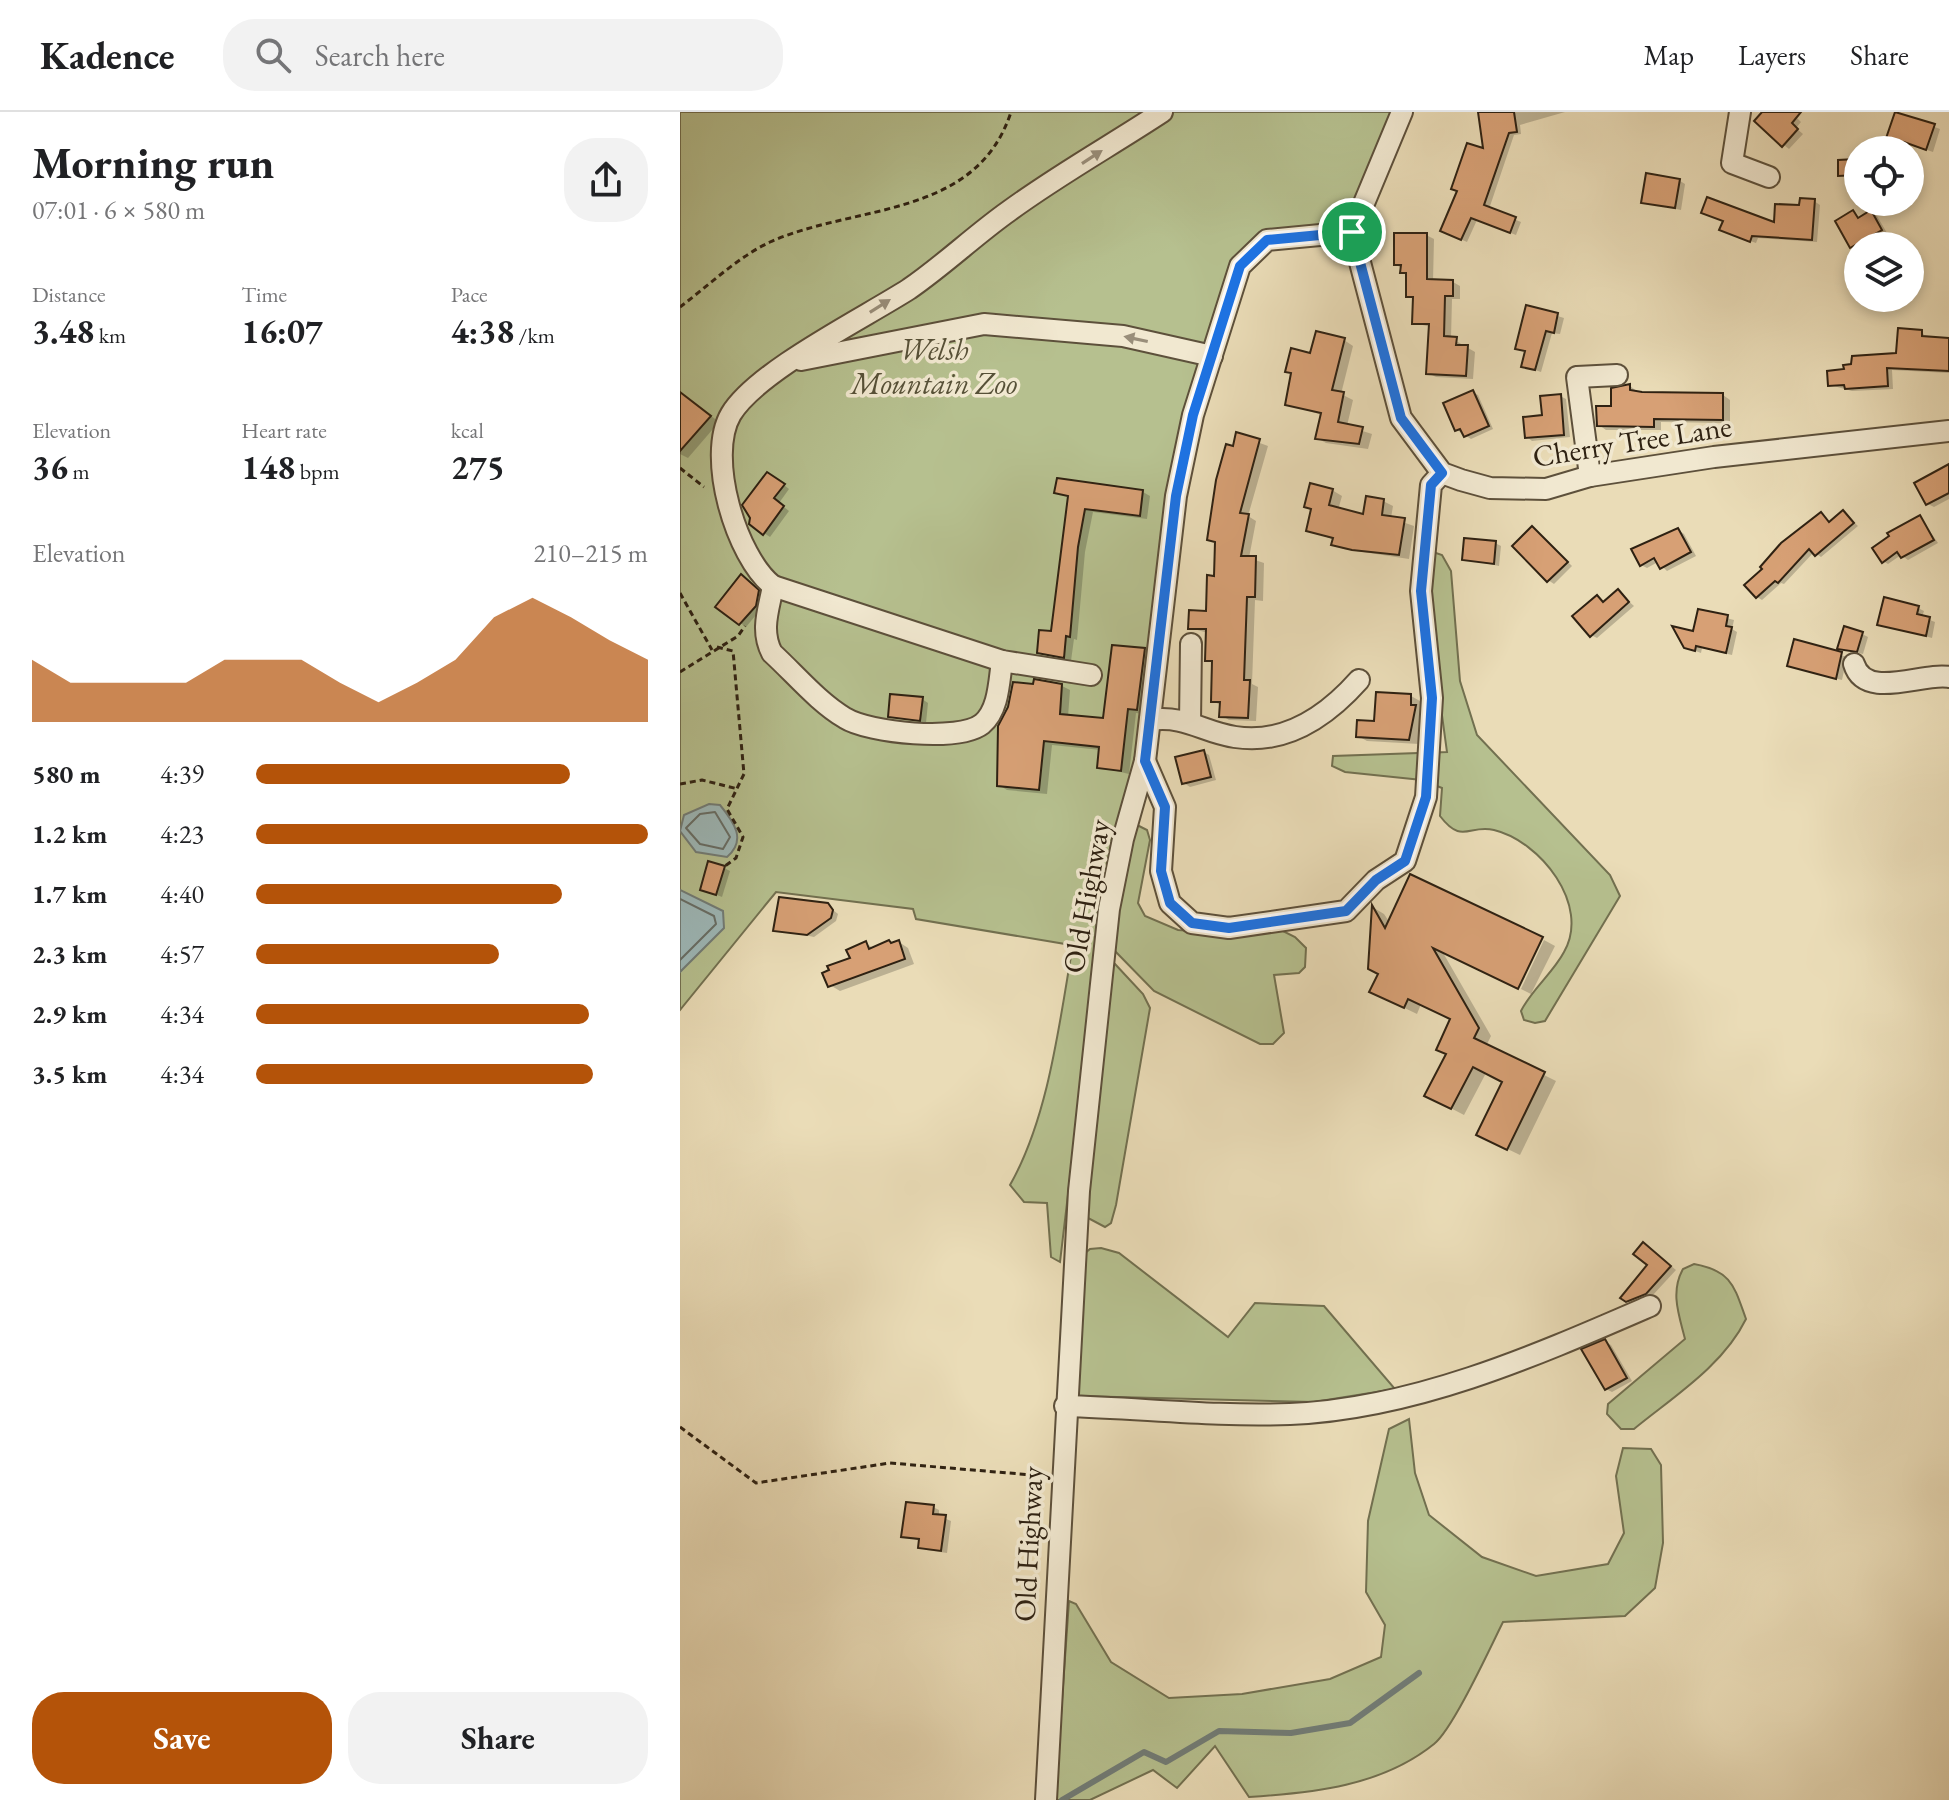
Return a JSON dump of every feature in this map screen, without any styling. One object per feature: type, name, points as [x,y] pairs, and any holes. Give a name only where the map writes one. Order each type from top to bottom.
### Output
[{"type":"street","points":[[1091,675],[1002,661],[773,586],[760,576],[747,558],[724,484],[720,447],[732,412],[790,362],[911,287],[1010,210],[1162,112]]},
{"type":"street","points":[[1145,761],[1165,807],[1160,848],[1170,903],[1192,923],[1229,928],[1346,911],[1376,880],[1405,861],[1426,797],[1432,698],[1421,591],[1431,485],[1442,473],[1401,418],[1352,232],[1402,112]]},
{"type":"street","points":[[1740,112],[1732,163],[1769,177]]},
{"type":"street","name":"Old Highway","points":[[1046,1800],[1079,1191],[1109,909],[1123,839],[1145,761],[1176,496],[1193,415],[1240,266],[1267,240],[1352,232]]},
{"type":"street","points":[[790,362],[984,324],[1123,336],[1212,356]]},
{"type":"street","points":[[1590,476],[1577,377],[1617,375]]},
{"type":"street","name":"Cherry Tree Lane","points":[[1442,473],[1490,488],[1546,489],[1590,476],[1714,457],[1949,431]]},
{"type":"street","points":[[773,586],[764,627],[772,653],[841,716],[853,723],[942,734],[970,731],[990,715],[1002,661]]},
{"type":"street","points":[[1190,722],[1191,644]]},
{"type":"street","points":[[1854,664],[1856,671],[1865,678],[1885,684],[1938,675],[1949,677]]},
{"type":"street","points":[[1150,720],[1170,717],[1235,737],[1276,735],[1307,726],[1339,703],[1359,680]]},
{"type":"street","points":[[1065,1406],[1290,1414],[1344,1408],[1426,1391],[1559,1345],[1650,1306]]},
{"type":"path","points":[[680,307],[767,244],[819,224],[902,207],[950,187],[986,161],[1011,112]]},
{"type":"path","points":[[680,593],[715,648],[733,651],[743,763],[738,789],[727,809],[743,837],[736,858],[725,866]]},
{"type":"path","points":[[680,672],[738,636],[746,625]]},
{"type":"path","points":[[680,784],[702,780],[738,789]]},
{"type":"path","points":[[680,1427],[756,1483],[890,1463],[1062,1477]]},
{"type":"green space","name":"Welsh Mountain Zoo","points":[[680,112],[1402,112],[1352,232],[1267,240],[1240,266],[1195,384],[1142,758],[1103,899],[1060,1262],[1051,1257],[1047,1203],[1024,1202],[1010,1185],[1034,1131],[1050,1071],[1072,950],[1065,944],[916,919],[913,909],[776,892],[680,1010]]},
{"type":"green space","points":[[1433,552],[1442,555],[1451,571],[1460,681],[1477,735],[1610,875],[1620,896],[1545,1021],[1535,1023],[1524,1020],[1521,1011],[1564,952],[1571,934],[1571,915],[1566,896],[1543,861],[1511,836],[1494,830],[1454,830],[1440,816],[1442,788],[1422,780],[1345,772],[1332,766],[1333,756],[1447,752],[1429,620]]},
{"type":"green space","points":[[1137,825],[1147,830],[1150,840],[1138,903],[1145,916],[1178,930],[1233,934],[1275,927],[1295,937],[1306,948],[1305,967],[1299,973],[1274,975],[1284,1033],[1273,1044],[1260,1044],[1154,991],[1113,949],[1114,909]]},
{"type":"green space","points":[[1110,963],[1115,964],[1143,994],[1150,1008],[1116,1205],[1111,1223],[1105,1227],[1088,1218],[1084,1207]]},
{"type":"green space","points":[[1101,1248],[1119,1253],[1228,1337],[1255,1303],[1324,1306],[1395,1389],[1314,1402],[1078,1396],[1084,1254],[1090,1249]]},
{"type":"green space","points":[[1694,1264],[1716,1271],[1730,1282],[1746,1319],[1724,1352],[1696,1380],[1634,1429],[1621,1429],[1607,1414],[1608,1404],[1685,1339],[1677,1304],[1677,1286],[1683,1269]]},
{"type":"green space","points":[[1409,1419],[1415,1473],[1429,1515],[1482,1557],[1536,1576],[1608,1564],[1624,1533],[1616,1476],[1623,1448],[1651,1449],[1661,1465],[1663,1543],[1655,1588],[1625,1616],[1503,1622],[1471,1687],[1442,1736],[1414,1758],[1369,1778],[1322,1790],[1249,1797],[1215,1746],[1177,1788],[1153,1770],[1090,1800],[1055,1800],[1069,1601],[1076,1604],[1111,1662],[1169,1698],[1242,1694],[1330,1679],[1381,1657],[1385,1625],[1366,1592],[1368,1521],[1389,1429]]},
{"type":"water","points":[[709,804],[720,805],[736,831],[736,844],[727,857],[696,852],[680,831],[684,815]]},
{"type":"water","points":[[680,890],[723,911],[724,928],[680,972]]},
{"type":"building","points":[[1478,112],[1514,112],[1517,132],[1509,133],[1484,205],[1516,217],[1510,233],[1471,218],[1461,240],[1440,231],[1457,191],[1451,189],[1467,143],[1483,148]]},
{"type":"building","points":[[1762,112],[1801,112],[1792,123],[1798,129],[1782,147],[1754,121]]},
{"type":"building","points":[[1895,112],[1935,124],[1926,150],[1924,136],[1887,136]]},
{"type":"building","points":[[1838,160],[1844,160],[1844,176],[1838,176]]},
{"type":"building","points":[[1646,173],[1680,179],[1675,208],[1641,203]]},
{"type":"building","points":[[1707,197],[1774,222],[1775,204],[1799,205],[1800,198],[1815,199],[1812,240],[1752,236],[1750,242],[1719,230],[1723,221],[1701,213]]},
{"type":"building","points":[[1844,216],[1874,216],[1882,230],[1844,232],[1844,237],[1835,221]]},
{"type":"building","points":[[1394,233],[1427,233],[1427,279],[1453,280],[1453,296],[1445,296],[1444,336],[1457,337],[1456,345],[1468,345],[1466,376],[1426,374],[1429,324],[1412,324],[1413,297],[1406,297],[1406,273],[1400,273],[1401,265],[1394,265]]},
{"type":"building","points":[[1526,305],[1558,313],[1554,333],[1546,331],[1535,370],[1521,367],[1525,351],[1515,349]]},
{"type":"building","points":[[1898,328],[1922,330],[1922,336],[1949,338],[1949,371],[1887,368],[1888,386],[1845,389],[1844,385],[1828,386],[1827,371],[1844,369],[1843,365],[1851,364],[1852,356],[1896,353]]},
{"type":"building","points":[[1316,331],[1345,338],[1332,390],[1344,392],[1338,422],[1363,427],[1359,444],[1315,439],[1321,413],[1285,405],[1291,373],[1285,372],[1291,348],[1310,353]]},
{"type":"building","points":[[1630,384],[1630,390],[1642,392],[1723,393],[1723,420],[1654,419],[1654,427],[1597,426],[1596,406],[1611,406],[1611,388]]},
{"type":"building","points":[[1473,390],[1489,426],[1464,437],[1460,429],[1455,431],[1443,403]]},
{"type":"building","points":[[680,392],[711,416],[680,451]]},
{"type":"building","points":[[1561,394],[1564,435],[1525,438],[1523,417],[1542,415],[1540,396]]},
{"type":"building","points":[[1236,432],[1260,439],[1240,513],[1249,514],[1241,556],[1256,556],[1255,597],[1247,597],[1244,680],[1250,680],[1248,718],[1219,717],[1220,702],[1211,702],[1212,661],[1205,661],[1206,629],[1188,629],[1189,610],[1206,611],[1207,575],[1214,576],[1215,542],[1207,540],[1216,480],[1226,444],[1233,446]]},
{"type":"building","points":[[1949,464],[1949,493],[1926,505],[1914,483]]},
{"type":"building","points":[[767,472],[785,484],[774,498],[784,506],[763,535],[749,524],[750,518],[742,505]]},
{"type":"building","points":[[1057,478],[1143,490],[1140,516],[1085,509],[1078,547],[1070,637],[1066,636],[1064,658],[1037,653],[1039,630],[1051,631],[1068,496],[1054,493]]},
{"type":"building","points":[[1310,483],[1333,489],[1329,505],[1363,514],[1366,496],[1384,499],[1382,515],[1405,518],[1399,555],[1331,545],[1333,538],[1306,531],[1311,509],[1304,507]]},
{"type":"building","points":[[1843,510],[1854,523],[1815,556],[1809,549],[1778,583],[1775,581],[1756,598],[1744,585],[1762,569],[1760,567],[1781,543],[1821,512],[1829,522]]},
{"type":"building","points":[[1920,515],[1934,540],[1901,558],[1897,552],[1882,563],[1872,548],[1889,536],[1887,533]]},
{"type":"building","points":[[1532,526],[1568,562],[1547,582],[1512,546]]},
{"type":"building","points":[[1678,528],[1691,552],[1660,569],[1654,558],[1640,566],[1631,549]]},
{"type":"building","points":[[1464,538],[1496,541],[1494,564],[1462,560]]},
{"type":"building","points":[[741,574],[759,590],[756,606],[739,625],[715,607]]},
{"type":"building","points":[[1618,589],[1629,602],[1590,637],[1572,616],[1597,595],[1603,602]]},
{"type":"building","points":[[1884,597],[1919,606],[1917,614],[1930,617],[1926,636],[1877,625]]},
{"type":"building","points":[[1698,609],[1728,615],[1726,626],[1732,627],[1726,653],[1696,646],[1695,651],[1684,648],[1672,626],[1693,631]]},
{"type":"building","points":[[1844,626],[1863,632],[1857,652],[1837,649]]},
{"type":"building","points":[[1794,639],[1842,652],[1836,679],[1787,666]]},
{"type":"building","points":[[1112,645],[1145,648],[1137,710],[1128,709],[1121,771],[1097,768],[1099,747],[1044,741],[1039,790],[997,786],[998,726],[1008,707],[1013,682],[1033,684],[1034,679],[1062,684],[1060,714],[1103,718]]},
{"type":"building","points":[[1376,692],[1411,694],[1411,705],[1416,705],[1409,740],[1356,737],[1357,720],[1374,721]]},
{"type":"building","points":[[890,694],[923,697],[920,721],[888,717]]},
{"type":"building","points":[[1204,750],[1211,777],[1182,784],[1175,757]]},
{"type":"building","points":[[708,861],[725,866],[716,895],[700,890]]},
{"type":"building","points":[[1410,874],[1543,937],[1518,989],[1433,948],[1479,1028],[1474,1038],[1545,1072],[1507,1150],[1476,1135],[1502,1082],[1473,1067],[1451,1109],[1424,1096],[1446,1054],[1436,1050],[1450,1019],[1408,999],[1404,1008],[1369,992],[1378,974],[1368,969],[1372,905],[1385,928]]},
{"type":"building","points":[[779,897],[828,903],[833,910],[831,918],[807,935],[773,931]]},
{"type":"building","points":[[889,940],[891,943],[899,940],[905,959],[828,987],[822,973],[829,970],[827,966],[850,958],[846,950],[866,941],[869,949]]},
{"type":"building","points":[[1643,1242],[1671,1266],[1646,1294],[1626,1302],[1620,1298],[1647,1265],[1633,1254]]},
{"type":"building","points":[[1605,1339],[1627,1378],[1605,1390],[1581,1349]]},
{"type":"building","points":[[906,1502],[934,1505],[933,1514],[946,1515],[941,1551],[918,1548],[919,1539],[901,1537]]},
{"type":"waterway","points":[[1062,1800],[1144,1752],[1166,1762],[1219,1731],[1291,1733],[1350,1723],[1419,1673]]},
{"type":"route","points":[[1352,232],[1401,418],[1442,473],[1431,485],[1421,591],[1432,698],[1426,797],[1413,846],[1405,861],[1376,880],[1346,911],[1229,928],[1192,923],[1170,903],[1161,871],[1160,848],[1165,807],[1145,761],[1176,496],[1193,415],[1240,266],[1267,240],[1352,232]]}]
